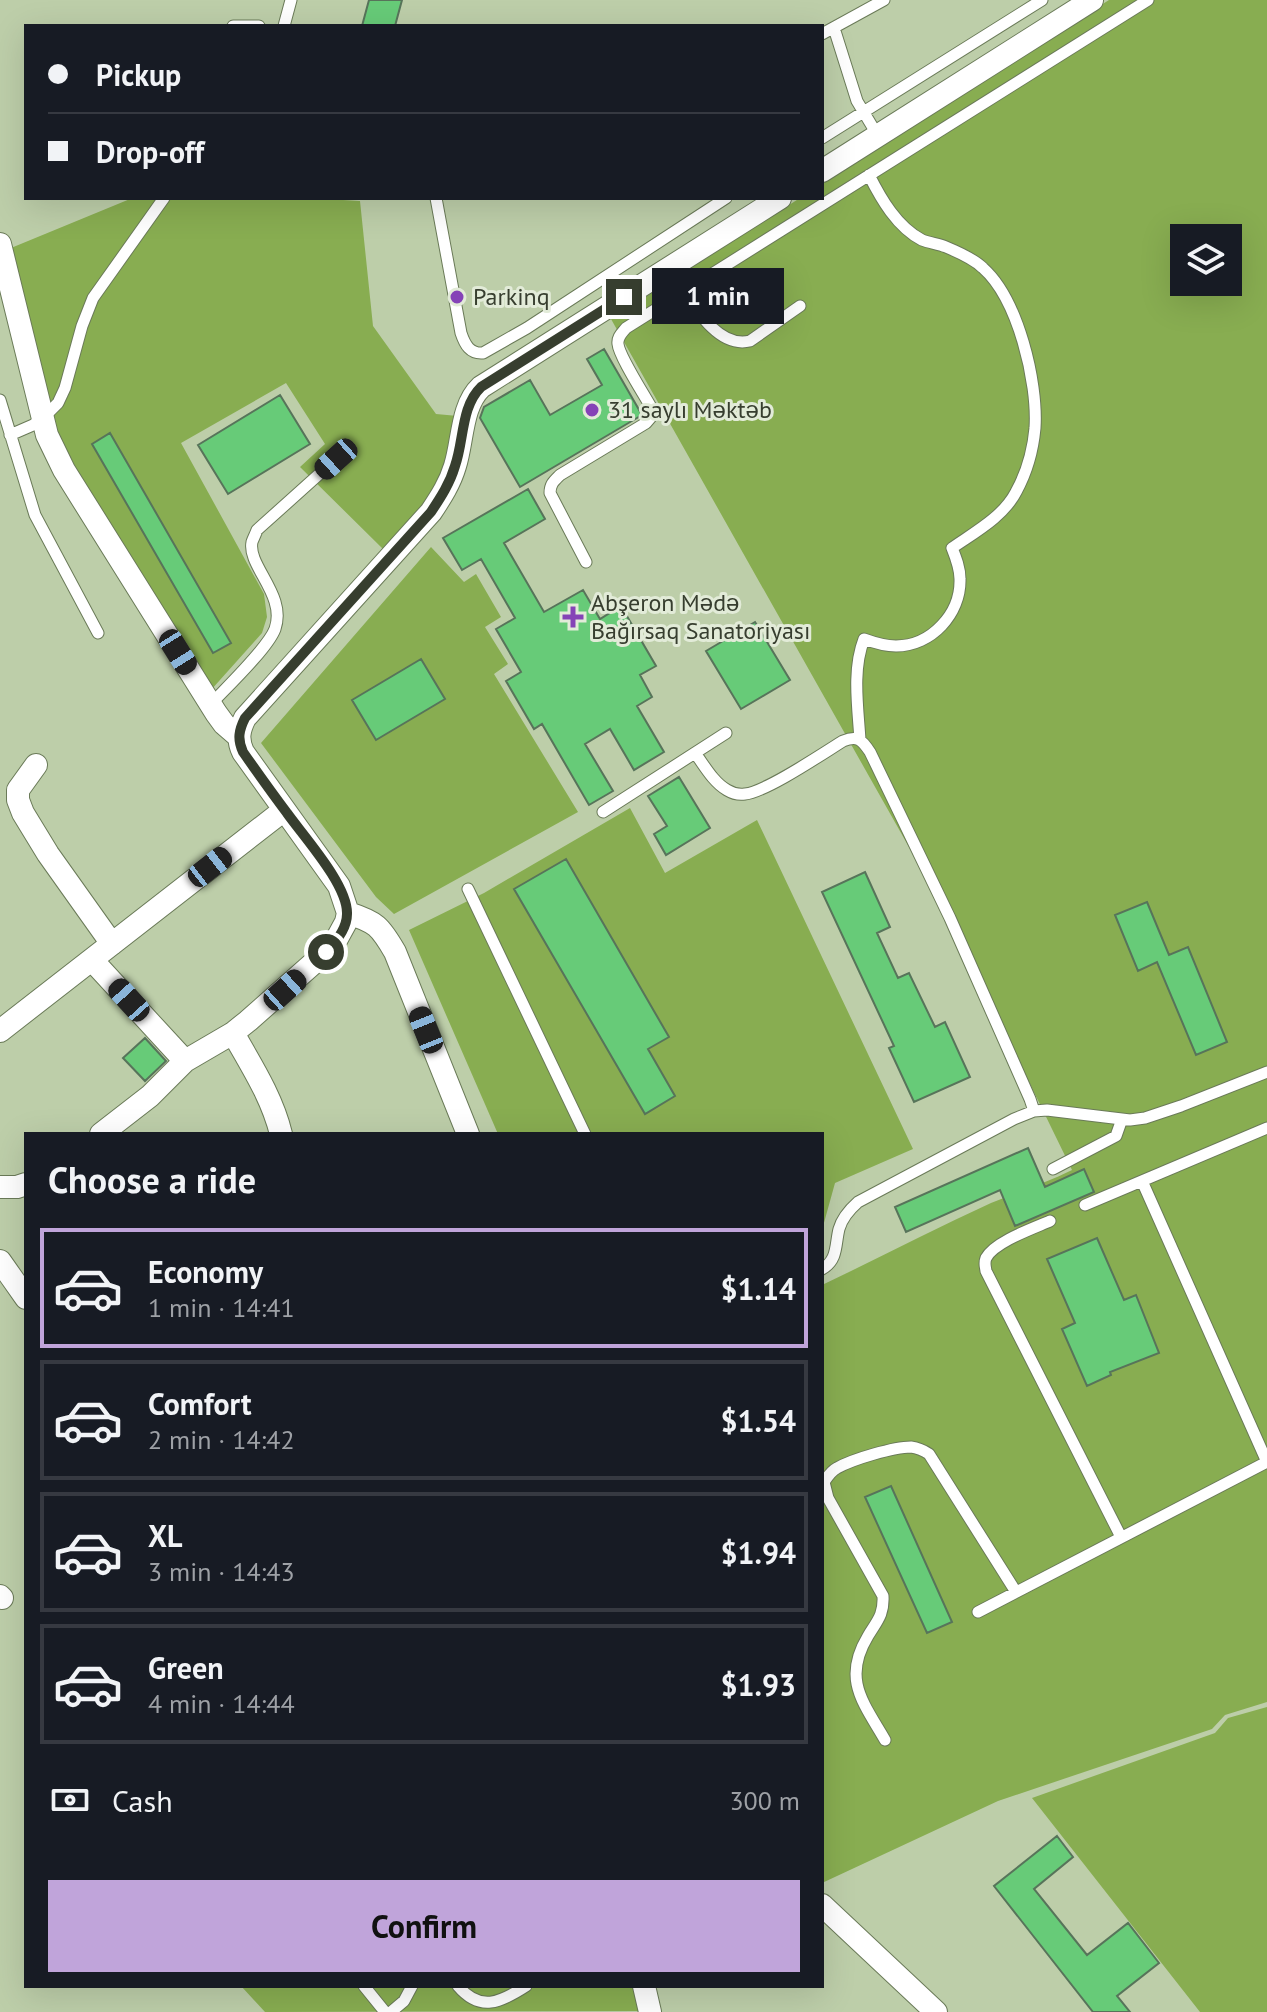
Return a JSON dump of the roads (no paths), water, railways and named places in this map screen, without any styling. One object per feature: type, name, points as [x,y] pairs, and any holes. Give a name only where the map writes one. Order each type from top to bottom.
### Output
[{"type":"street","points":[[824,170],[1092,0]]},
{"type":"street","points":[[104,1132],[150,1096],[185,1061],[233,1033],[264,1008],[326,952],[341,933],[348,913],[345,900],[333,876],[243,752],[240,728],[245,718],[410,537],[441,497],[456,466],[474,394],[777,200]]},
{"type":"street","points":[[0,248],[47,435],[64,470],[224,724],[239,737]]},
{"type":"street","points":[[36,765],[18,790],[23,813],[112,944]]},
{"type":"street","points":[[0,1031],[284,810]]},
{"type":"street","points":[[348,913],[377,925],[395,952],[467,1132]]},
{"type":"street","points":[[92,960],[185,1061]]},
{"type":"street","points":[[233,1033],[268,1096],[281,1132]]},
{"type":"street","points":[[0,1187],[24,1185]]},
{"type":"street","points":[[0,1261],[24,1295]]},
{"type":"street","points":[[824,1907],[936,2012]]},
{"type":"street","points":[[644,1988],[650,2012]]},
{"type":"lane","points":[[285,24],[291,0]]},
{"type":"lane","points":[[824,33],[884,0]]},
{"type":"lane","points":[[824,137],[1042,0]]},
{"type":"lane","points":[[586,562],[550,493],[550,486],[560,475],[646,423],[652,416],[652,409],[617,343],[626,328],[1148,0]]},
{"type":"lane","points":[[834,28],[857,101],[878,136]]},
{"type":"lane","points":[[860,740],[857,670],[864,639],[889,646],[914,644],[942,626],[955,605],[961,580],[952,548],[997,516],[1016,492],[1030,459],[1035,427],[1023,342],[1002,293],[982,266],[945,247],[922,240],[905,227],[880,197],[869,175]]},
{"type":"lane","points":[[10,435],[43,418],[58,403],[93,298],[163,200]]},
{"type":"lane","points":[[436,200],[461,333],[469,350],[476,354],[527,328],[723,200]]},
{"type":"lane","points":[[685,292],[707,322],[729,340],[741,343],[750,341],[800,306]]},
{"type":"lane","points":[[0,400],[35,515],[98,633]]},
{"type":"lane","points":[[211,704],[276,628],[277,611],[273,595],[252,552],[252,540],[257,530],[336,459]]},
{"type":"lane","points":[[603,812],[726,733]]},
{"type":"lane","points":[[695,753],[724,789],[744,794],[764,788],[843,741],[852,738],[860,740],[870,752],[950,918],[1034,1111]]},
{"type":"lane","points":[[468,889],[584,1132]]},
{"type":"lane","points":[[824,1268],[835,1254],[843,1219],[858,1202],[1014,1119],[1034,1111],[1047,1110],[1122,1119],[1145,1118],[1267,1072]]},
{"type":"lane","points":[[1053,1169],[1116,1136],[1122,1119]]},
{"type":"lane","points":[[1085,1205],[1267,1128]]},
{"type":"lane","points":[[978,1612],[1267,1462],[1142,1181]]},
{"type":"lane","points":[[1050,1221],[995,1247],[984,1262],[986,1271],[1121,1537]]},
{"type":"lane","points":[[885,1740],[860,1698],[854,1670],[861,1647],[883,1610],[883,1596],[828,1498],[824,1482],[829,1474],[865,1457],[908,1447],[929,1454],[1016,1592]]},
{"type":"lane","points":[[366,1988],[385,2012]]},
{"type":"lane","points":[[391,2012],[404,2001],[411,1988]]},
{"type":"lane","points":[[460,1988],[473,2003],[482,2005],[496,2002],[522,1988]]},
{"type":"place","name":"Parkinq","points":[[457,297]]},
{"type":"place","name":"31 saylı Məktəb","points":[[592,410]]},
{"type":"place","name":"Abşeron Mədə Bağırsaq Sanatoriyası","points":[[573,617]]}]
